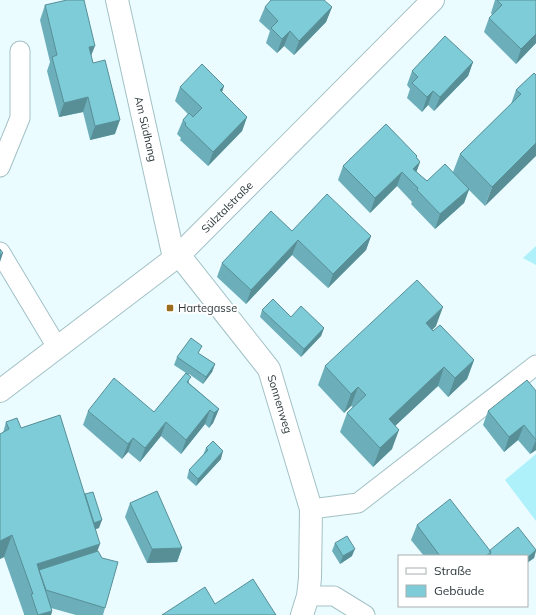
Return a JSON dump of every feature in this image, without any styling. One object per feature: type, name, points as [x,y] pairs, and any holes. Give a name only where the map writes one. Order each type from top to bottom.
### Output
[{"type":"street","name":"Am Südhang","points":[[117,0],[177,257]]},
{"type":"street","name":"Sülztalstraße","points":[[0,391],[177,257],[433,0]]},
{"type":"street","name":"Sonnenweg","points":[[177,257],[269,369],[311,509],[305,606]]},
{"type":"lane","points":[[0,167],[20,118],[20,51]]},
{"type":"lane","points":[[0,252],[57,347]]},
{"type":"lane","points":[[311,509],[358,503],[536,365]]},
{"type":"lane","points":[[305,606],[334,596],[365,615]]},
{"type":"shaded area","points":[[536,246],[536,265],[523,258]]},
{"type":"shaded area","points":[[536,454],[536,521],[505,480]]},
{"type":"building","points":[[67,0],[84,0],[95,46],[89,47],[93,63],[105,60],[120,120],[95,126],[88,97],[64,103],[52,57],[57,55],[45,5]]},
{"type":"building","points":[[271,0],[324,0],[332,7],[299,41],[290,31],[282,39],[271,28],[278,21],[265,7]]},
{"type":"building","points":[[497,0],[536,0],[536,34],[521,49],[489,18],[502,5]]},
{"type":"building","points":[[445,36],[473,62],[440,97],[433,91],[427,97],[412,83],[418,77],[412,71]]},
{"type":"building","points":[[202,64],[224,86],[220,90],[247,117],[213,152],[185,125],[186,124],[183,120],[189,113],[193,117],[202,108],[180,87]]},
{"type":"building","points":[[534,73],[536,75],[536,143],[492,187],[460,154],[521,94],[516,90]]},
{"type":"building","points":[[386,124],[417,156],[416,157],[420,162],[413,169],[427,181],[445,164],[469,189],[440,214],[402,172],[375,198],[343,166]]},
{"type":"building","points":[[327,194],[371,236],[333,274],[298,240],[251,290],[222,263],[271,211],[292,231]]},
{"type":"building","points":[[417,280],[443,307],[426,323],[433,331],[440,325],[474,360],[455,378],[444,367],[389,419],[399,430],[380,448],[347,413],[366,395],[358,387],[351,394],[325,366]]},
{"type":"building","points":[[273,299],[291,317],[301,306],[324,328],[304,349],[262,310]]},
{"type":"building","points":[[191,338],[202,346],[198,353],[215,364],[206,377],[177,357]]},
{"type":"building","points":[[186,373],[191,377],[187,382],[219,409],[214,413],[210,410],[186,440],[166,422],[145,448],[133,438],[128,444],[88,411],[114,378],[154,412]]},
{"type":"building","points":[[527,380],[536,391],[536,440],[524,425],[509,437],[488,411]]},
{"type":"building","points":[[60,415],[100,544],[37,564],[52,611],[38,615],[31,594],[33,594],[12,535],[0,541],[0,434],[9,429],[6,422],[17,418],[21,428]]},
{"type":"building","points":[[213,441],[223,451],[198,479],[189,470],[208,450],[206,448]]},
{"type":"building","points":[[157,491],[182,548],[152,549],[130,503]]},
{"type":"building","points":[[93,492],[102,520],[94,523],[85,494]]},
{"type":"building","points":[[450,499],[491,552],[487,555],[439,555],[417,525]]},
{"type":"building","points":[[518,527],[536,550],[528,557],[528,555],[490,555],[491,552],[489,551]]},
{"type":"building","points":[[347,536],[355,549],[343,556],[335,543]]},
{"type":"building","points":[[98,551],[102,558],[118,562],[105,608],[46,590],[39,570]]},
{"type":"building","points":[[253,579],[276,615],[162,615],[205,587],[215,604]]},
{"type":"place","name":"Hartegasse","points":[[170,308]]}]
